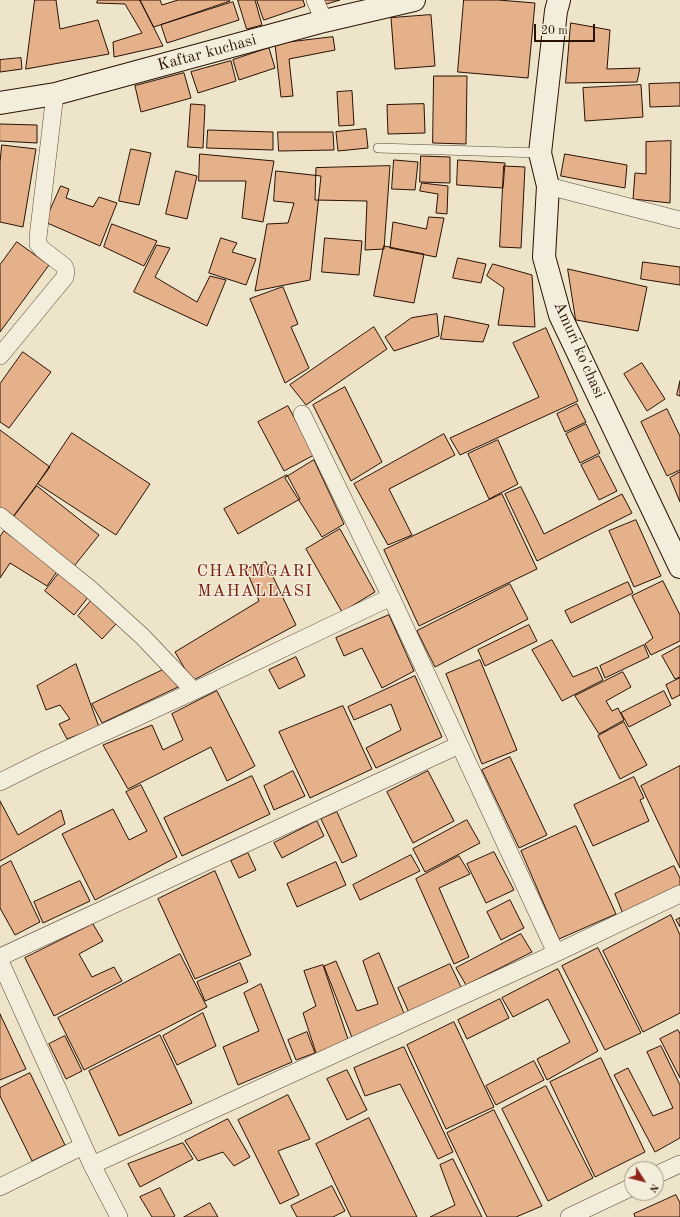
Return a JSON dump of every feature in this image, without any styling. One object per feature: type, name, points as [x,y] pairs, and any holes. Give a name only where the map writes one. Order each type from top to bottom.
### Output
[{"type":"street","points":[[315,0],[324,21]]},
{"type":"street","name":"Kaftar kuchasi","points":[[0,103],[55,94],[324,21],[414,0]]},
{"type":"street","name":"Amuri ko'chasi","points":[[559,0],[556,11],[540,153],[548,186],[544,257],[560,315],[680,566]]},
{"type":"street","points":[[0,356],[65,277],[66,271],[64,266],[42,249],[38,244],[55,94]]},
{"type":"street","points":[[548,186],[680,220]]},
{"type":"street","points":[[302,414],[391,597],[556,953]]},
{"type":"street","points":[[0,516],[105,602],[143,637],[194,691]]},
{"type":"street","points":[[0,782],[391,597]]},
{"type":"street","points":[[0,957],[459,745]]},
{"type":"street","points":[[92,1165],[556,953],[680,894]]},
{"type":"street","points":[[0,961],[83,1146],[119,1217]]},
{"type":"street","points":[[0,1187],[83,1146]]},
{"type":"street","points":[[664,1171],[680,1164]]},
{"type":"street","points":[[569,1217],[624,1191]]},
{"type":"lane","points":[[378,148],[540,153]]},
{"type":"building","points":[[35,0],[56,0],[60,29],[98,20],[109,54],[26,69]]},
{"type":"building","points":[[98,0],[140,0],[163,46],[114,57],[113,42],[142,33],[125,4],[97,3]]},
{"type":"building","points":[[140,0],[160,0],[162,5],[178,0],[230,1],[154,27]]},
{"type":"building","points":[[238,0],[255,0],[262,25],[247,29]]},
{"type":"building","points":[[257,0],[303,0],[305,6],[264,20]]},
{"type":"building","points":[[321,0],[340,0],[323,5]]},
{"type":"building","points":[[464,0],[498,0],[535,3],[528,78],[458,72]]},
{"type":"building","points":[[233,2],[239,20],[167,43],[161,25]]},
{"type":"building","points":[[431,15],[435,66],[395,69],[391,18]]},
{"type":"building","points":[[571,23],[610,30],[607,69],[640,68],[637,82],[566,83]]},
{"type":"building","points":[[333,37],[335,50],[289,59],[293,96],[281,97],[275,44]]},
{"type":"building","points":[[269,48],[275,68],[239,80],[233,60]]},
{"type":"building","points":[[21,58],[22,69],[0,72],[0,60]]},
{"type":"building","points":[[231,61],[236,81],[198,93],[191,72]]},
{"type":"building","points":[[184,73],[191,98],[141,112],[135,86]]},
{"type":"building","points":[[434,76],[467,76],[466,144],[433,143]]},
{"type":"building","points":[[680,83],[680,106],[650,107],[649,84]]},
{"type":"building","points":[[641,85],[643,117],[585,121],[583,88]]},
{"type":"building","points":[[352,91],[354,125],[339,126],[337,92]]},
{"type":"building","points":[[191,104],[205,105],[203,148],[188,147]]},
{"type":"building","points":[[424,104],[425,133],[388,134],[387,105]]},
{"type":"building","points":[[0,124],[37,125],[37,143],[0,141]]},
{"type":"building","points":[[366,129],[368,148],[338,151],[336,132]]},
{"type":"building","points":[[208,130],[273,132],[273,150],[207,148]]},
{"type":"building","points":[[278,132],[333,132],[334,150],[279,151]]},
{"type":"building","points":[[671,141],[670,203],[633,199],[635,173],[646,174],[646,142]]},
{"type":"building","points":[[2,145],[36,149],[23,227],[0,222],[0,163]]},
{"type":"building","points":[[131,149],[151,153],[139,205],[119,201]]},
{"type":"building","points":[[200,154],[274,161],[263,222],[242,218],[246,181],[199,181]]},
{"type":"building","points":[[565,154],[627,165],[625,188],[561,176]]},
{"type":"building","points":[[421,156],[450,157],[450,183],[420,182]]},
{"type":"building","points":[[394,160],[418,162],[415,190],[392,189]]},
{"type":"building","points":[[458,160],[505,163],[503,188],[457,185]]},
{"type":"building","points":[[390,166],[384,249],[365,250],[367,201],[315,200],[316,168]]},
{"type":"building","points":[[504,166],[525,167],[521,248],[500,247]]},
{"type":"building","points":[[176,171],[197,176],[187,219],[166,214]]},
{"type":"building","points":[[276,171],[321,176],[310,280],[255,291],[267,224],[288,223],[294,203],[274,201]]},
{"type":"building","points":[[422,183],[448,186],[447,214],[436,213],[438,194],[420,191]]},
{"type":"building","points":[[61,186],[69,189],[66,198],[93,207],[99,197],[117,203],[100,246],[45,222]]},
{"type":"building","points":[[429,217],[444,218],[436,257],[390,248],[393,222],[426,229]]},
{"type":"building","points":[[112,224],[157,241],[144,266],[104,247]]},
{"type":"building","points":[[221,238],[237,243],[232,252],[256,259],[246,285],[209,273]]},
{"type":"building","points":[[325,238],[362,241],[359,275],[322,272]]},
{"type":"building","points":[[17,242],[49,265],[0,332],[0,265]]},
{"type":"building","points":[[157,245],[170,248],[155,277],[197,302],[210,276],[226,280],[207,326],[134,292]]},
{"type":"building","points":[[384,246],[424,254],[414,303],[374,296]]},
{"type":"building","points":[[458,258],[486,264],[481,283],[453,278]]},
{"type":"building","points":[[643,262],[680,267],[680,285],[641,279]]},
{"type":"building","points":[[493,264],[532,275],[535,327],[498,325],[504,288],[487,276]]},
{"type":"building","points":[[568,269],[647,287],[638,331],[576,320]]},
{"type":"building","points":[[283,287],[298,324],[291,327],[309,368],[285,383],[250,299]]},
{"type":"building","points":[[437,314],[439,336],[394,351],[385,337],[411,318]]},
{"type":"building","points":[[445,316],[489,325],[483,342],[441,339]]},
{"type":"building","points":[[374,327],[387,349],[306,405],[290,385]]},
{"type":"building","points":[[546,328],[578,401],[460,455],[450,438],[539,397],[513,343]]},
{"type":"building","points":[[23,352],[51,372],[9,428],[0,422],[0,384]]},
{"type":"building","points":[[642,363],[665,399],[647,411],[624,374]]},
{"type":"building","points":[[680,381],[680,396],[677,395]]},
{"type":"building","points":[[345,387],[382,462],[351,481],[313,405]]},
{"type":"building","points":[[577,404],[586,422],[565,432],[557,414]]},
{"type":"building","points":[[288,406],[314,455],[284,471],[258,422]]},
{"type":"building","points":[[667,409],[680,436],[680,470],[667,476],[641,422]]},
{"type":"building","points":[[586,424],[600,453],[580,463],[566,434]]},
{"type":"building","points":[[0,430],[50,467],[12,518],[0,509]]},
{"type":"building","points":[[72,433],[150,484],[116,535],[38,484]]},
{"type":"building","points":[[444,434],[455,455],[389,489],[412,535],[388,545],[354,484]]},
{"type":"building","points":[[498,440],[518,484],[489,499],[468,454]]},
{"type":"building","points":[[599,456],[617,491],[599,500],[581,465]]},
{"type":"building","points":[[314,460],[344,524],[322,537],[285,478]]},
{"type":"building","points":[[680,472],[680,502],[670,478]]},
{"type":"building","points":[[287,475],[300,499],[238,534],[224,509]]},
{"type":"building","points":[[37,486],[99,535],[71,570],[10,522]]},
{"type":"building","points":[[521,487],[544,534],[622,494],[632,513],[537,561],[505,494]]},
{"type":"building","points":[[502,494],[537,569],[419,626],[384,550]]},
{"type":"building","points":[[636,520],[661,576],[634,587],[609,531]]},
{"type":"building","points":[[340,529],[375,592],[342,612],[306,549]]},
{"type":"building","points":[[4,531],[58,570],[47,586],[10,563],[0,578],[0,537]]},
{"type":"building","points":[[266,562],[296,625],[192,681],[175,652],[259,601],[246,569]]},
{"type":"building","points":[[60,572],[89,596],[74,615],[45,591]]},
{"type":"building","points":[[663,581],[680,615],[680,641],[651,655],[645,644],[653,638],[632,596]]},
{"type":"building","points":[[628,582],[633,593],[571,623],[565,611]]},
{"type":"building","points":[[510,584],[528,619],[435,667],[417,631]]},
{"type":"building","points":[[91,601],[116,624],[102,639],[78,616]]},
{"type":"building","points":[[389,615],[414,671],[382,688],[362,648],[344,656],[336,638]]},
{"type":"building","points":[[529,625],[537,641],[485,666],[478,650]]},
{"type":"building","points":[[552,640],[573,677],[597,667],[603,680],[562,701],[532,650]]},
{"type":"building","points":[[644,645],[649,657],[605,678],[600,666]]},
{"type":"building","points":[[680,646],[680,677],[675,679],[662,656]]},
{"type":"building","points":[[296,657],[305,676],[279,689],[269,670]]},
{"type":"building","points":[[480,660],[517,750],[482,764],[446,674]]},
{"type":"building","points":[[76,664],[99,727],[67,739],[59,724],[70,719],[60,705],[46,710],[37,686]]},
{"type":"building","points":[[169,667],[178,687],[102,723],[92,704]]},
{"type":"building","points":[[623,672],[631,687],[606,701],[612,711],[618,708],[624,720],[599,734],[575,696]]},
{"type":"building","points":[[415,676],[442,737],[376,768],[366,748],[401,730],[391,704],[354,720],[348,707]]},
{"type":"building","points":[[680,678],[680,695],[672,699],[666,685]]},
{"type":"building","points":[[217,691],[255,766],[227,781],[211,747],[128,789],[103,745],[152,725],[163,750],[183,740],[172,714]]},
{"type":"building","points":[[664,691],[671,705],[629,727],[621,713]]},
{"type":"building","points":[[343,706],[372,769],[310,798],[279,732]]},
{"type":"building","points":[[624,722],[647,765],[620,779],[598,736]]},
{"type":"building","points":[[510,757],[547,835],[519,848],[482,770]]},
{"type":"building","points":[[680,766],[680,868],[641,786]]},
{"type":"building","points":[[293,771],[305,796],[274,810],[264,786]]},
{"type":"building","points":[[428,771],[454,821],[413,843],[387,792]]},
{"type":"building","points":[[252,776],[270,814],[182,856],[164,818]]},
{"type":"building","points":[[634,777],[644,798],[640,800],[649,821],[593,846],[574,805]]},
{"type":"building","points":[[141,785],[177,857],[95,900],[62,834],[113,809],[129,840],[147,831],[126,792]]},
{"type":"building","points":[[0,801],[18,835],[61,810],[65,824],[0,861]]},
{"type":"building","points":[[337,812],[357,856],[342,863],[321,819]]},
{"type":"building","points":[[467,820],[480,843],[425,872],[413,849]]},
{"type":"building","points":[[317,821],[324,836],[282,858],[274,843]]},
{"type":"building","points":[[576,826],[616,914],[559,939],[521,851]]},
{"type":"building","points":[[494,852],[514,890],[486,903],[467,864]]},
{"type":"building","points":[[248,853],[256,870],[239,878],[231,861]]},
{"type":"building","points":[[411,855],[420,871],[360,900],[353,885]]},
{"type":"building","points":[[459,856],[470,874],[439,888],[469,957],[454,964],[416,879]]},
{"type":"building","points":[[11,861],[40,922],[15,935],[0,908],[0,867]]},
{"type":"building","points":[[336,862],[346,885],[297,907],[287,884]]},
{"type":"building","points":[[674,866],[680,878],[680,887],[623,914],[615,894]]},
{"type":"building","points":[[215,871],[251,955],[195,979],[158,899]]},
{"type":"building","points":[[80,881],[90,901],[43,923],[34,902]]},
{"type":"building","points":[[510,900],[524,928],[501,940],[487,912]]},
{"type":"building","points":[[671,915],[680,935],[680,1013],[643,1032],[603,951]]},
{"type":"building","points":[[680,918],[680,927],[676,920]]},
{"type":"building","points":[[93,924],[103,941],[79,954],[92,977],[114,967],[122,981],[54,1016],[25,958]]},
{"type":"building","points":[[521,934],[532,952],[466,985],[456,968]]},
{"type":"building","points":[[598,948],[641,1033],[605,1050],[562,966]]},
{"type":"building","points":[[379,953],[406,1018],[353,1040],[324,966],[336,961],[357,1011],[378,1004],[363,961]]},
{"type":"building","points":[[180,954],[207,1007],[84,1070],[58,1018]]},
{"type":"building","points":[[240,963],[248,982],[205,1001],[197,982]]},
{"type":"building","points":[[450,964],[463,991],[410,1015],[398,988]]},
{"type":"building","points":[[323,965],[349,1042],[317,1056],[303,1013],[316,1006],[304,971]]},
{"type":"building","points":[[558,969],[598,1051],[547,1080],[537,1059],[570,1042],[548,999],[513,1017],[502,998]]},
{"type":"building","points":[[261,984],[292,1062],[238,1085],[223,1047],[259,1031],[244,993]]},
{"type":"building","points":[[500,999],[509,1018],[467,1039],[458,1020]]},
{"type":"building","points":[[203,1013],[216,1046],[177,1065],[163,1036]]},
{"type":"building","points":[[0,1014],[26,1069],[0,1080]]},
{"type":"building","points":[[454,1022],[494,1107],[446,1129],[407,1045]]},
{"type":"building","points":[[678,1030],[680,1034],[680,1078],[660,1039]]},
{"type":"building","points":[[307,1032],[315,1053],[296,1060],[288,1040]]},
{"type":"building","points":[[160,1035],[192,1103],[119,1136],[89,1071]]},
{"type":"building","points":[[65,1036],[82,1071],[66,1079],[49,1044]]},
{"type":"building","points":[[661,1046],[680,1085],[680,1138],[655,1152],[614,1075],[628,1068],[653,1116],[673,1108],[647,1052]]},
{"type":"building","points":[[404,1047],[453,1152],[438,1159],[400,1084],[365,1096],[354,1068]]},
{"type":"building","points":[[601,1058],[645,1152],[624,1161],[624,1162],[595,1177],[550,1082]]},
{"type":"building","points":[[534,1061],[544,1080],[496,1105],[486,1086]]},
{"type":"building","points":[[347,1070],[367,1110],[347,1120],[327,1079]]},
{"type":"building","points":[[30,1073],[65,1145],[32,1161],[0,1096],[0,1088]]},
{"type":"building","points":[[546,1086],[593,1178],[548,1201],[502,1109]]},
{"type":"building","points":[[288,1095],[310,1139],[278,1151],[299,1195],[280,1204],[238,1120]]},
{"type":"building","points":[[494,1110],[542,1206],[516,1217],[487,1217],[447,1133]]},
{"type":"building","points":[[369,1118],[417,1217],[351,1217],[316,1144]]},
{"type":"building","points":[[228,1119],[250,1157],[234,1166],[223,1152],[198,1161],[185,1141]]},
{"type":"building","points":[[183,1143],[193,1159],[140,1187],[128,1164]]},
{"type":"building","points":[[453,1159],[482,1217],[430,1217],[455,1205],[440,1165]]},
{"type":"building","points":[[332,1186],[345,1211],[333,1217],[297,1217],[291,1206]]},
{"type":"building","points":[[160,1188],[175,1216],[173,1217],[152,1217],[140,1197]]},
{"type":"building","points":[[676,1195],[680,1203],[680,1217],[635,1217],[634,1214]]},
{"type":"building","points":[[210,1203],[218,1217],[184,1217]]},
{"type":"district","name":"CHARMGARI MAHALLASI","points":[[255,582]]}]
